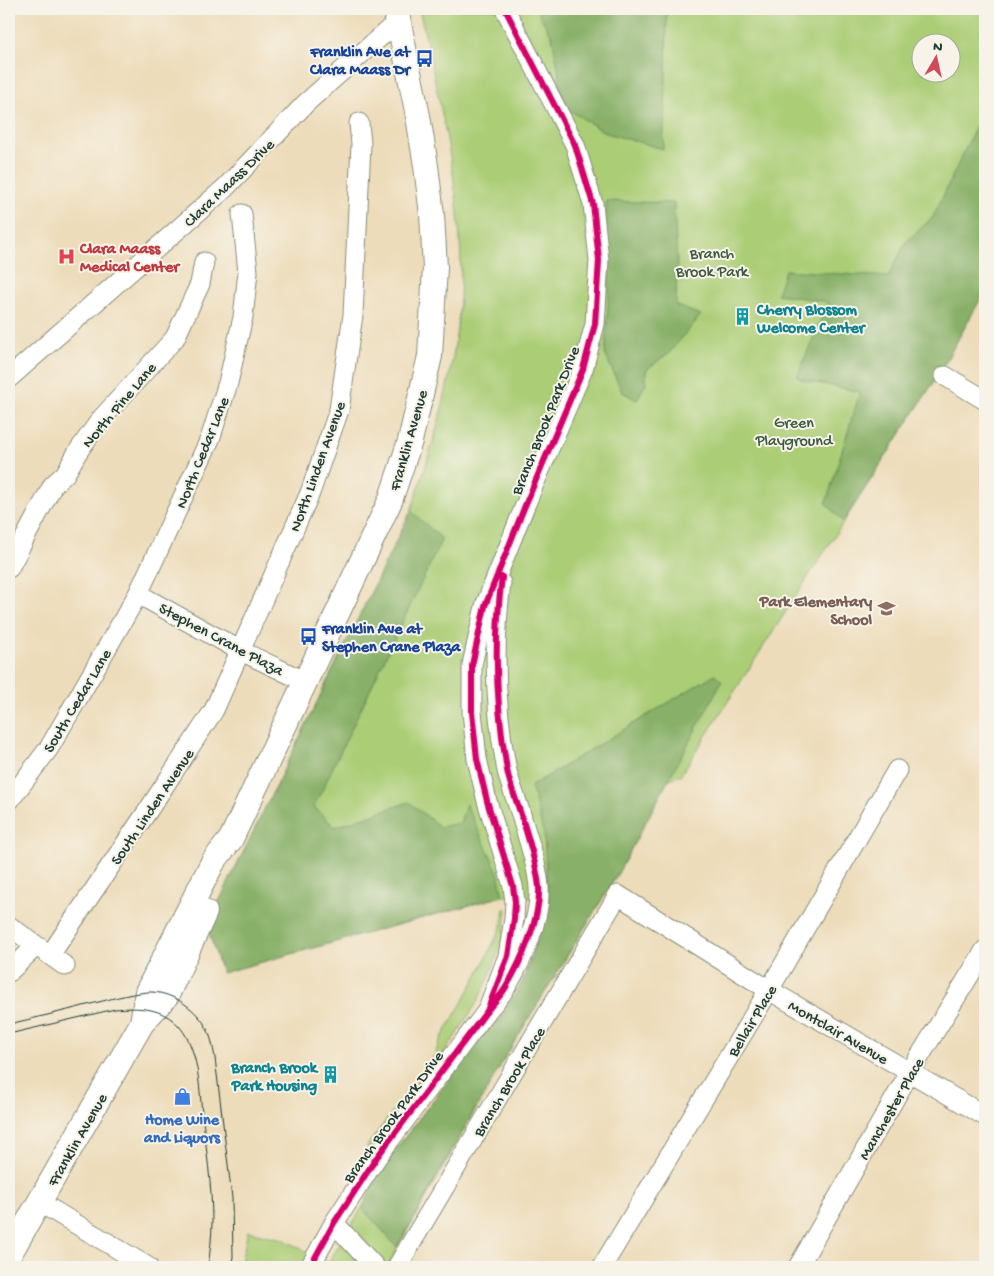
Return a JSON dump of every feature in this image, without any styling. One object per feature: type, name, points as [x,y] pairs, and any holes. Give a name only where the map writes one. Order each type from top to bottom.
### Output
[{"type":"main road","name":"Franklin Avenue","points":[[9,1255],[142,1023],[166,995],[226,866],[231,839],[390,499],[410,441],[430,356],[435,267],[432,215],[418,116],[397,15]]},
{"type":"street","name":"Branch Brook Park Drive","points":[[487,1011],[508,956],[515,902],[477,759],[472,712],[472,665],[485,606],[583,369],[595,324],[599,260],[594,204],[575,145],[505,9]]},
{"type":"street","name":"Clara Maass Drive","points":[[9,378],[225,188],[306,103],[397,15]]},
{"type":"street","name":"North Linden Avenue","points":[[241,651],[310,493],[339,410],[353,315],[361,144],[359,123]]},
{"type":"street","name":"North Cedar Lane","points":[[138,594],[210,439],[228,383],[243,317],[248,272],[242,214]]},
{"type":"street","name":"North Pine Lane","points":[[9,568],[53,486],[65,474],[101,419],[175,338],[200,284],[204,262]]},
{"type":"street","points":[[945,376],[985,400]]},
{"type":"street","name":"Branch Brook Park Drive","points":[[310,1267],[334,1223],[377,1158],[505,989],[527,946],[538,905],[539,887],[523,820],[508,773],[498,715],[496,665],[499,600],[504,558]]},
{"type":"street","name":"Stephen Crane Plaza","points":[[138,594],[241,651],[306,682]]},
{"type":"street","name":"South Cedar Lane","points":[[9,801],[49,748],[138,594]]},
{"type":"street","name":"South Linden Avenue","points":[[9,972],[50,955],[214,710],[241,651]]},
{"type":"street","name":"Bellair Place","points":[[602,1267],[769,990],[897,770]]},
{"type":"street","name":"Montclair Avenue","points":[[618,895],[769,990],[985,1116]]},
{"type":"street","name":"Branch Brook Place","points":[[397,1267],[618,895]]},
{"type":"street","points":[[9,926],[50,955]]},
{"type":"street","name":"Manchester Place","points":[[798,1267],[910,1072],[985,950]]},
{"type":"street","points":[[39,1202],[148,1267]]},
{"type":"street","points":[[334,1223],[375,1267]]},
{"type":"green space","name":"Branch Brook Park","points":[[419,9],[985,9],[985,291],[937,377],[680,776],[669,779],[617,875],[507,1054],[387,1267],[240,1267],[248,1231],[283,1239],[328,1263],[362,1208],[382,1167],[488,1029],[500,1018],[510,1004],[533,951],[547,899],[503,896],[222,973],[207,926],[411,511],[446,393],[458,320],[461,262],[460,233],[453,175]]},
{"type":"green space","points":[[536,9],[667,9],[663,149],[606,133],[566,108],[552,36]]},
{"type":"green space","points":[[985,117],[985,291],[937,377],[843,522],[826,503],[860,392],[803,380],[797,377],[828,302],[777,294],[785,270],[888,277],[906,242],[933,217],[979,120]]},
{"type":"green space","points":[[606,201],[674,203],[677,261],[676,306],[701,315],[670,352],[646,370],[646,383],[637,400],[622,392],[605,354],[609,290]]},
{"type":"green space","points":[[411,511],[442,539],[314,807],[335,827],[409,802],[440,827],[460,823],[466,804],[498,872],[503,896],[222,973],[207,926]]},
{"type":"green space","points":[[715,674],[722,681],[617,875],[507,1054],[397,1247],[362,1208],[382,1167],[488,1029],[499,1021],[526,975],[548,899],[544,835],[531,786]]},
{"type":"green space","points":[[504,909],[507,909],[503,941],[488,980],[475,1006],[433,1071],[369,1150],[367,1146],[433,1058],[441,1039],[475,980],[500,930]]},
{"type":"tram line","points":[[9,1024],[117,997],[148,992],[156,992],[173,997],[195,1012],[209,1033],[215,1058],[232,1198],[233,1257],[231,1267]]},
{"type":"tram line","points":[[9,1034],[124,1008],[141,1008],[157,1012],[165,1015],[179,1026],[191,1048],[196,1063],[199,1084],[212,1208],[212,1233],[208,1267]]},
{"type":"cycle path","points":[[487,1011],[508,956],[515,902],[513,886],[487,801],[477,759],[472,712],[472,665],[485,606],[583,369],[595,324],[599,260],[593,204],[575,145],[505,9]]},
{"type":"cycle path","points":[[310,1267],[334,1223],[377,1157],[504,990],[524,952],[537,912],[539,887],[535,862],[508,776],[500,722],[497,674],[497,625],[502,577]]},
{"type":"place","name":"Franklin Ave at Clara Maass Dr","points":[[424,59]]},
{"type":"place","name":"Clara Maass Medical Center","points":[[66,256]]},
{"type":"place","name":"Cherry Blossom Welcome Center","points":[[743,317]]},
{"type":"place","name":"Park Elementary School","points":[[886,609]]},
{"type":"place","name":"Franklin Ave at Stephen Crane Plaza","points":[[308,636]]},
{"type":"place","name":"Branch Brook Park Housing","points":[[331,1075]]},
{"type":"place","name":"Home Wine and Liquors","points":[[182,1097]]},
{"type":"park label","name":"Green Playground","points":[[794,430]]}]
